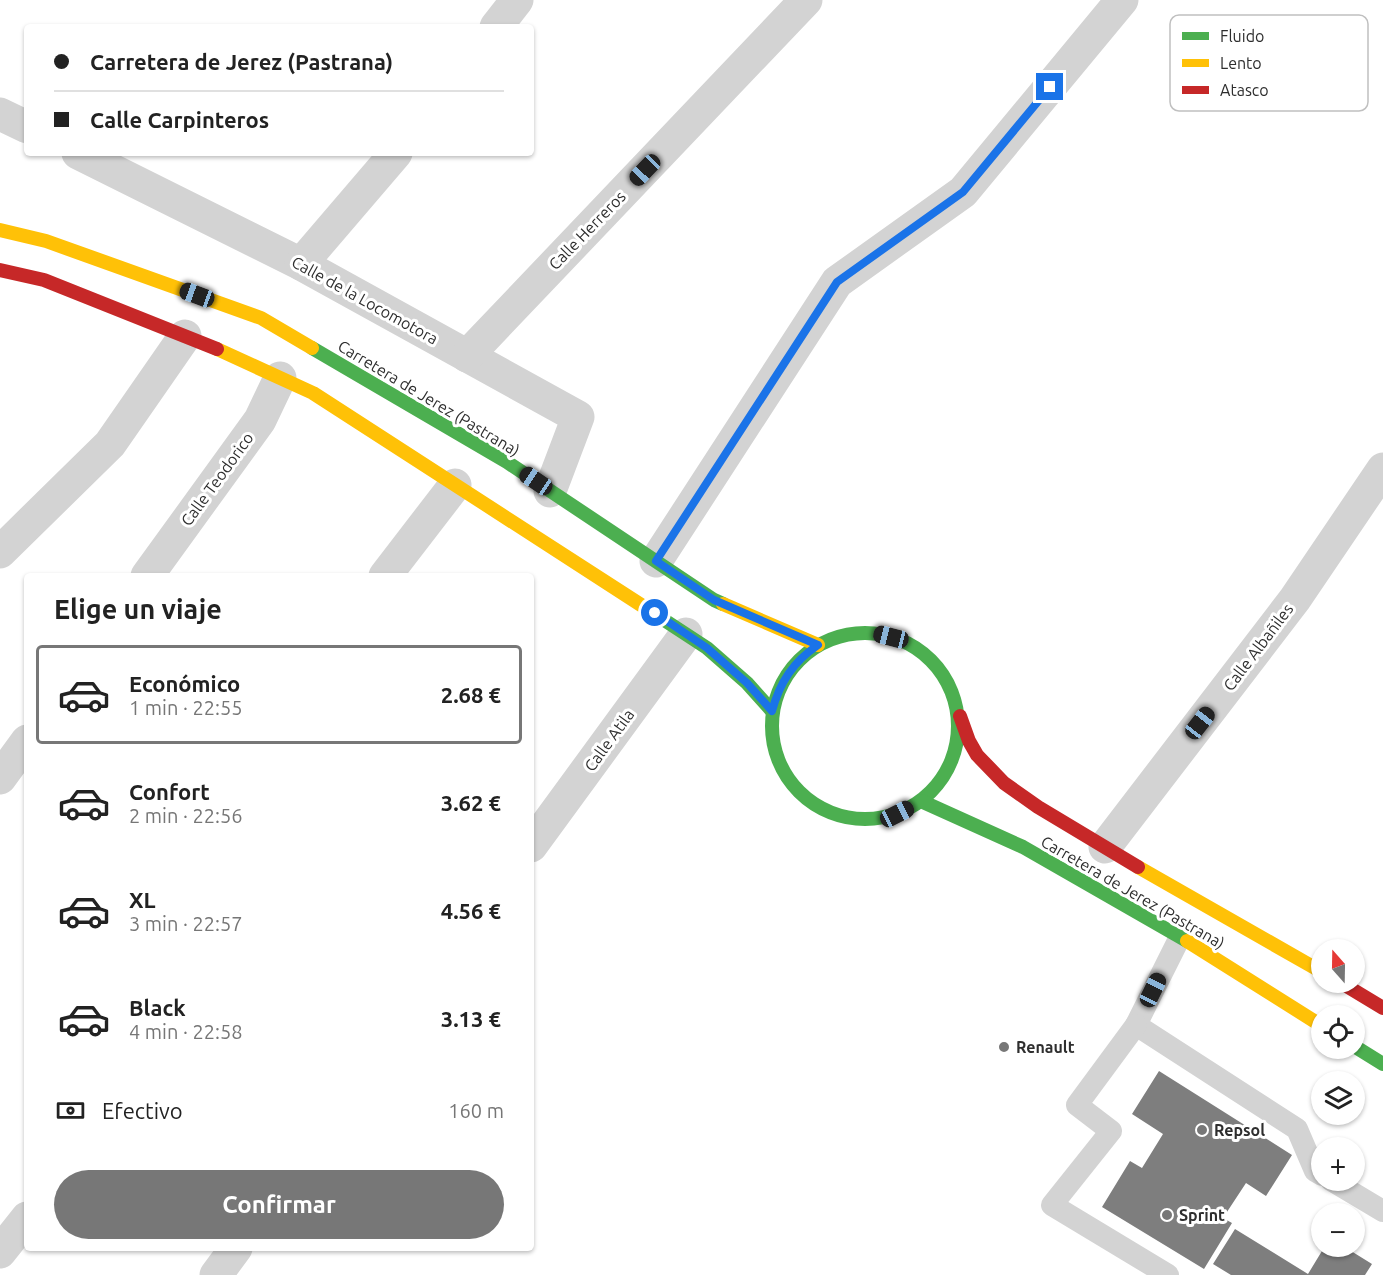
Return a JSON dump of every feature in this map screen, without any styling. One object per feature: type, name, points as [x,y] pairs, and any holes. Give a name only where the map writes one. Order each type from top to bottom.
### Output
[{"type":"main road","name":"Carretera de Jerez (Pastrana)","points":[[0,230],[46,241],[261,318],[507,462],[714,600],[818,645]]},
{"type":"main road","points":[[0,270],[44,280],[185,336],[313,393],[707,648],[747,683],[772,711]]},
{"type":"main road","points":[[876,633],[905,640],[930,657],[936,664],[948,682],[958,710],[958,735],[953,761],[939,783],[921,801],[897,814],[869,819],[842,816],[816,806],[795,788],[780,765],[772,739],[772,711],[777,695],[793,666],[818,645],[846,634],[876,633]]},
{"type":"main road","name":"Carretera de Jerez (Pastrana)","points":[[958,710],[966,737],[978,758],[995,776],[1105,848],[1311,966]]},
{"type":"main road","name":"Carretera de Jerez (Pastrana)","points":[[921,801],[1023,847],[1180,937],[1311,1019]]},
{"type":"main road","points":[[1361,993],[1381,1003]]},
{"type":"main road","points":[[1365,1053],[1383,1064]]},
{"type":"street","points":[[498,24],[517,0]]},
{"type":"street","name":"Calle Herreros","points":[[467,356],[806,0]]},
{"type":"street","points":[[656,561],[837,282],[963,192],[1122,0]]},
{"type":"street","points":[[0,114],[24,126]]},
{"type":"street","name":"Calle de la Locomotora","points":[[84,156],[301,264],[578,417],[550,491]]},
{"type":"street","points":[[301,264],[393,156]]},
{"type":"street","points":[[0,552],[110,444],[185,336]]},
{"type":"street","name":"Calle Teodorico","points":[[149,573],[260,420],[280,378]]},
{"type":"street","name":"Calle Albañiles","points":[[1105,848],[1295,599],[1383,470]]},
{"type":"street","points":[[387,573],[455,485]]},
{"type":"street","name":"Calle Atila","points":[[534,842],[686,634]]},
{"type":"street","points":[[0,778],[24,745]]},
{"type":"street","points":[[0,1252],[24,1222]]},
{"type":"street","points":[[216,1275],[234,1251]]},
{"type":"lane","points":[[1168,1275],[1052,1204],[1110,1131],[1077,1105],[1136,1025],[1180,937]]},
{"type":"lane","points":[[1136,1025],[1297,1129],[1311,1162]]},
{"type":"lane","points":[[1349,1191],[1383,1211]]},
{"type":"building","points":[[1159,1071],[1292,1155],[1266,1196],[1246,1183],[1223,1218],[1232,1223],[1204,1269],[1102,1207],[1130,1161],[1142,1168],[1163,1134],[1132,1114]]},
{"type":"building","points":[[1235,1229],[1308,1274],[1318,1257],[1361,1257],[1372,1264],[1365,1275],[1231,1275],[1213,1264]]},
{"type":"traffic: fast","points":[[312,348],[507,462],[723,604]]},
{"type":"traffic: fast","points":[[655,614],[707,648],[747,683],[772,711]]},
{"type":"traffic: fast","points":[[865,633],[901,640],[931,660],[951,690],[958,726],[951,762],[931,792],[901,812],[865,819],[829,812],[799,792],[779,762],[772,726],[779,690],[799,660],[829,640],[865,633]]},
{"type":"traffic: fast","points":[[921,801],[1023,847],[1187,941]]},
{"type":"traffic: fast","points":[[1365,1053],[1383,1064]]},
{"type":"traffic: slow","points":[[0,230],[46,241],[261,318],[312,348]]},
{"type":"traffic: slow","points":[[217,349],[313,393],[655,614]]},
{"type":"traffic: slow","points":[[723,604],[818,645]]},
{"type":"traffic: slow","points":[[1138,867],[1311,966]]},
{"type":"traffic: slow","points":[[1187,941],[1311,1019]]},
{"type":"traffic: jam","points":[[0,270],[44,280],[217,349]]},
{"type":"traffic: jam","points":[[960,716],[977,755],[1004,783],[1038,807],[1138,867]]},
{"type":"traffic: jam","points":[[1358,993],[1383,1008]]},
{"type":"place","name":"Renault","points":[[1004,1047]]},
{"type":"place","name":"Repsol","points":[[1202,1130]]},
{"type":"place","name":"Sprint","points":[[1167,1215]]},
{"type":"route","points":[[655,613],[707,648],[747,683],[772,711],[777,695],[793,666],[818,645],[714,600],[656,561],[837,282],[963,192],[1050,87]]}]
